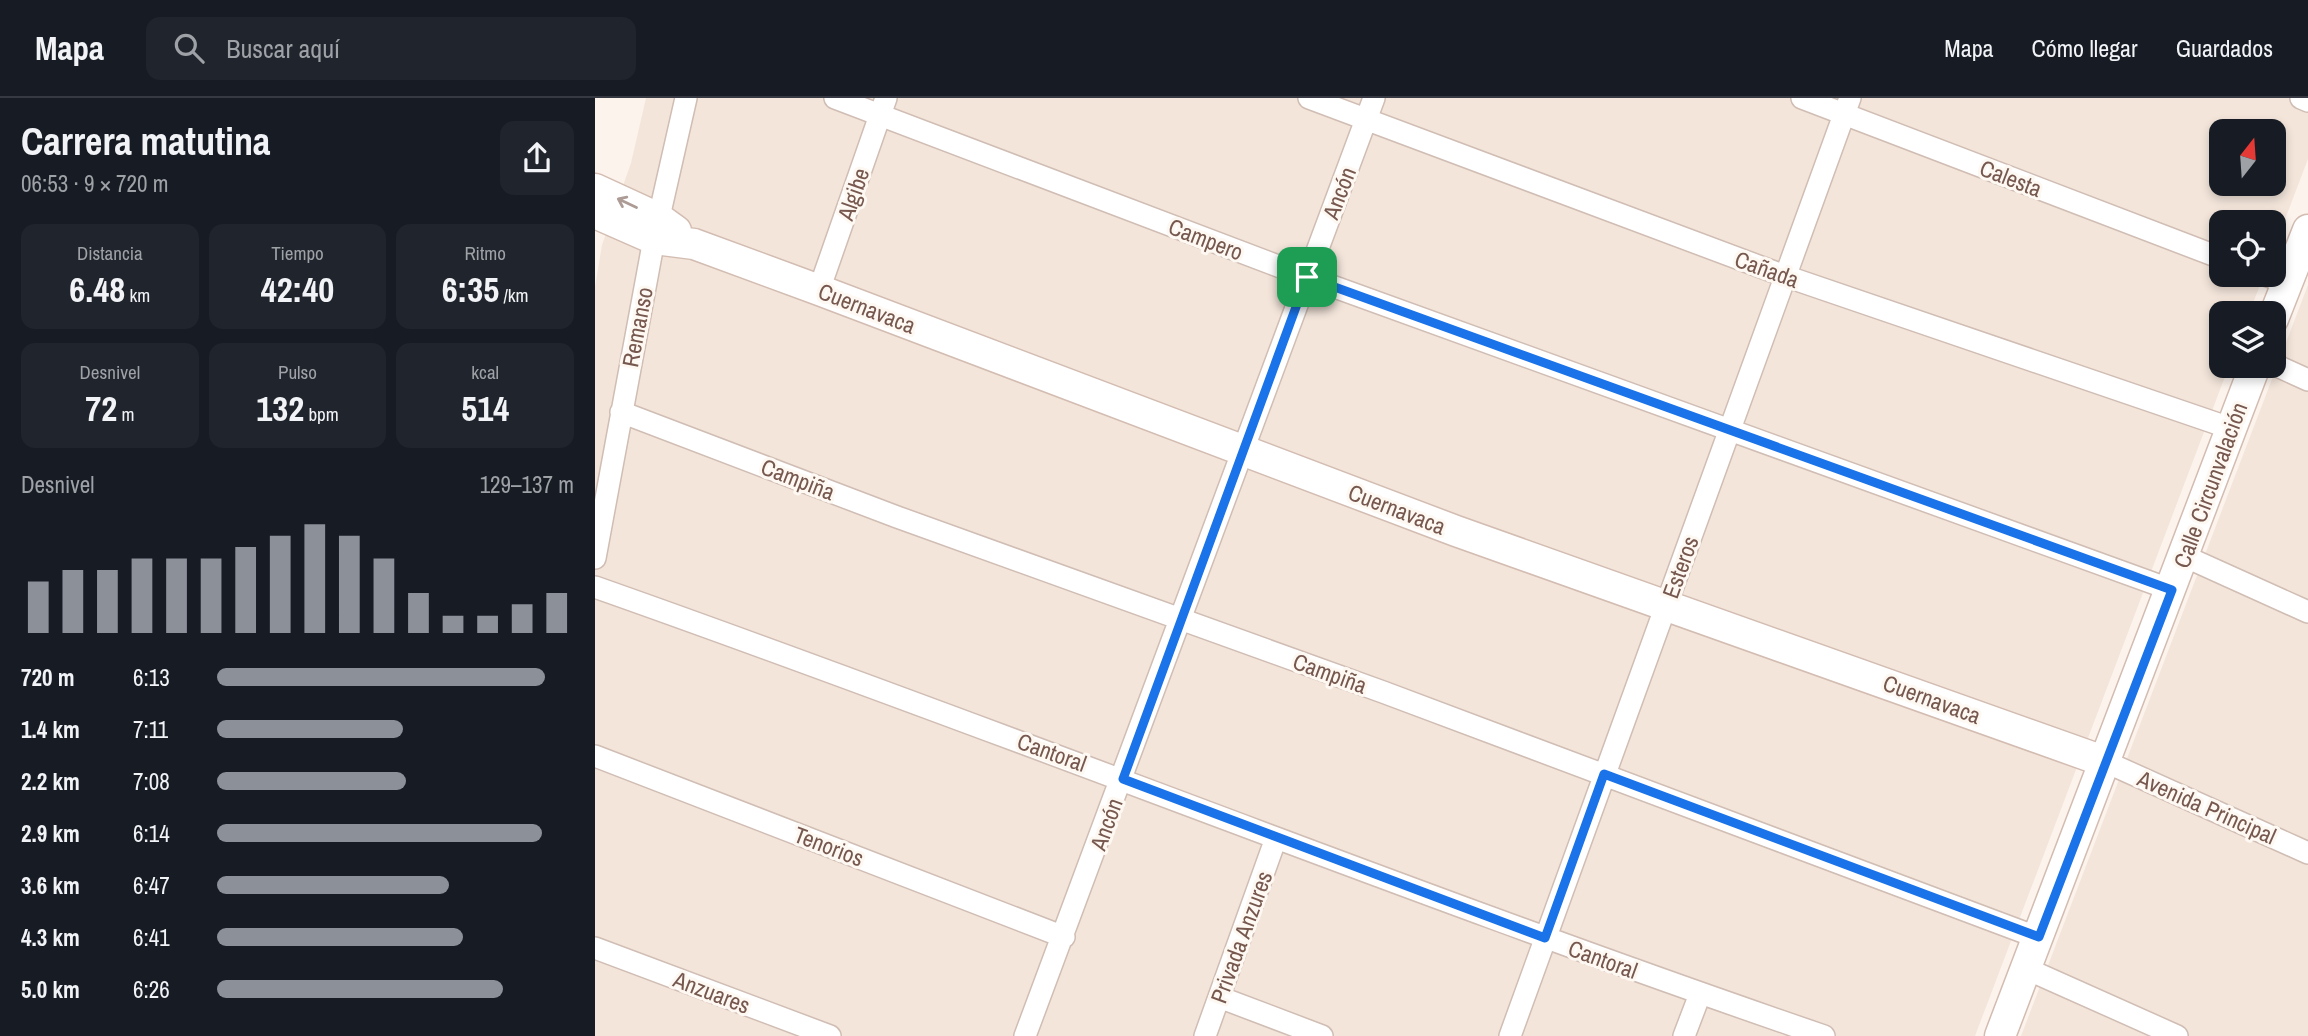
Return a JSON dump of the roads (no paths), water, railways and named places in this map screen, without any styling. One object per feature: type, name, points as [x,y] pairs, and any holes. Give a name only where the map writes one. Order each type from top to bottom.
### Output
[{"type":"street","name":"Remanso","points":[[595,558],[656,229],[686,98]]},
{"type":"street","name":"Campero","points":[[835,98],[883,106],[1307,277],[2172,590]]},
{"type":"street","name":"Cañada","points":[[1309,98],[1785,276],[2230,428]]},
{"type":"street","name":"Ancón","points":[[1025,1036],[1123,779],[1374,98]]},
{"type":"street","name":"Calesta","points":[[1802,98],[1847,106],[2209,253]]},
{"type":"street","points":[[2301,98],[2308,101]]},
{"type":"street","name":"Algibe","points":[[819,290],[883,106]]},
{"type":"street","name":"Esteros","points":[[1510,1036],[1847,106]]},
{"type":"street","name":"Cuernavaca","points":[[595,189],[656,229]]},
{"type":"street","name":"Cuernavaca","points":[[595,213],[656,229],[1665,607],[2106,762]]},
{"type":"street","points":[[2286,264],[2308,230]]},
{"type":"street","points":[[2286,370],[2308,380]]},
{"type":"street","name":"Calle Circunvalación","points":[[2000,1036],[2172,590],[2250,378]]},
{"type":"street","name":"Campiña","points":[[621,412],[2039,937]]},
{"type":"street","points":[[2184,556],[2308,612]]},
{"type":"street","name":"Cantoral","points":[[595,587],[868,683],[1545,938],[1824,1036]]},
{"type":"street","name":"Tenorios","points":[[595,756],[1064,937]]},
{"type":"street","name":"Avenida Principal","points":[[2106,762],[2308,853]]},
{"type":"street","name":"Privada Anzures","points":[[1205,1036],[1276,838]]},
{"type":"street","name":"Anzuares","points":[[595,948],[829,1036]]},
{"type":"street","points":[[2027,969],[2177,1036]]},
{"type":"street","points":[[1684,1036],[1700,993]]},
{"type":"street","points":[[1219,997],[1322,1036]]}]
